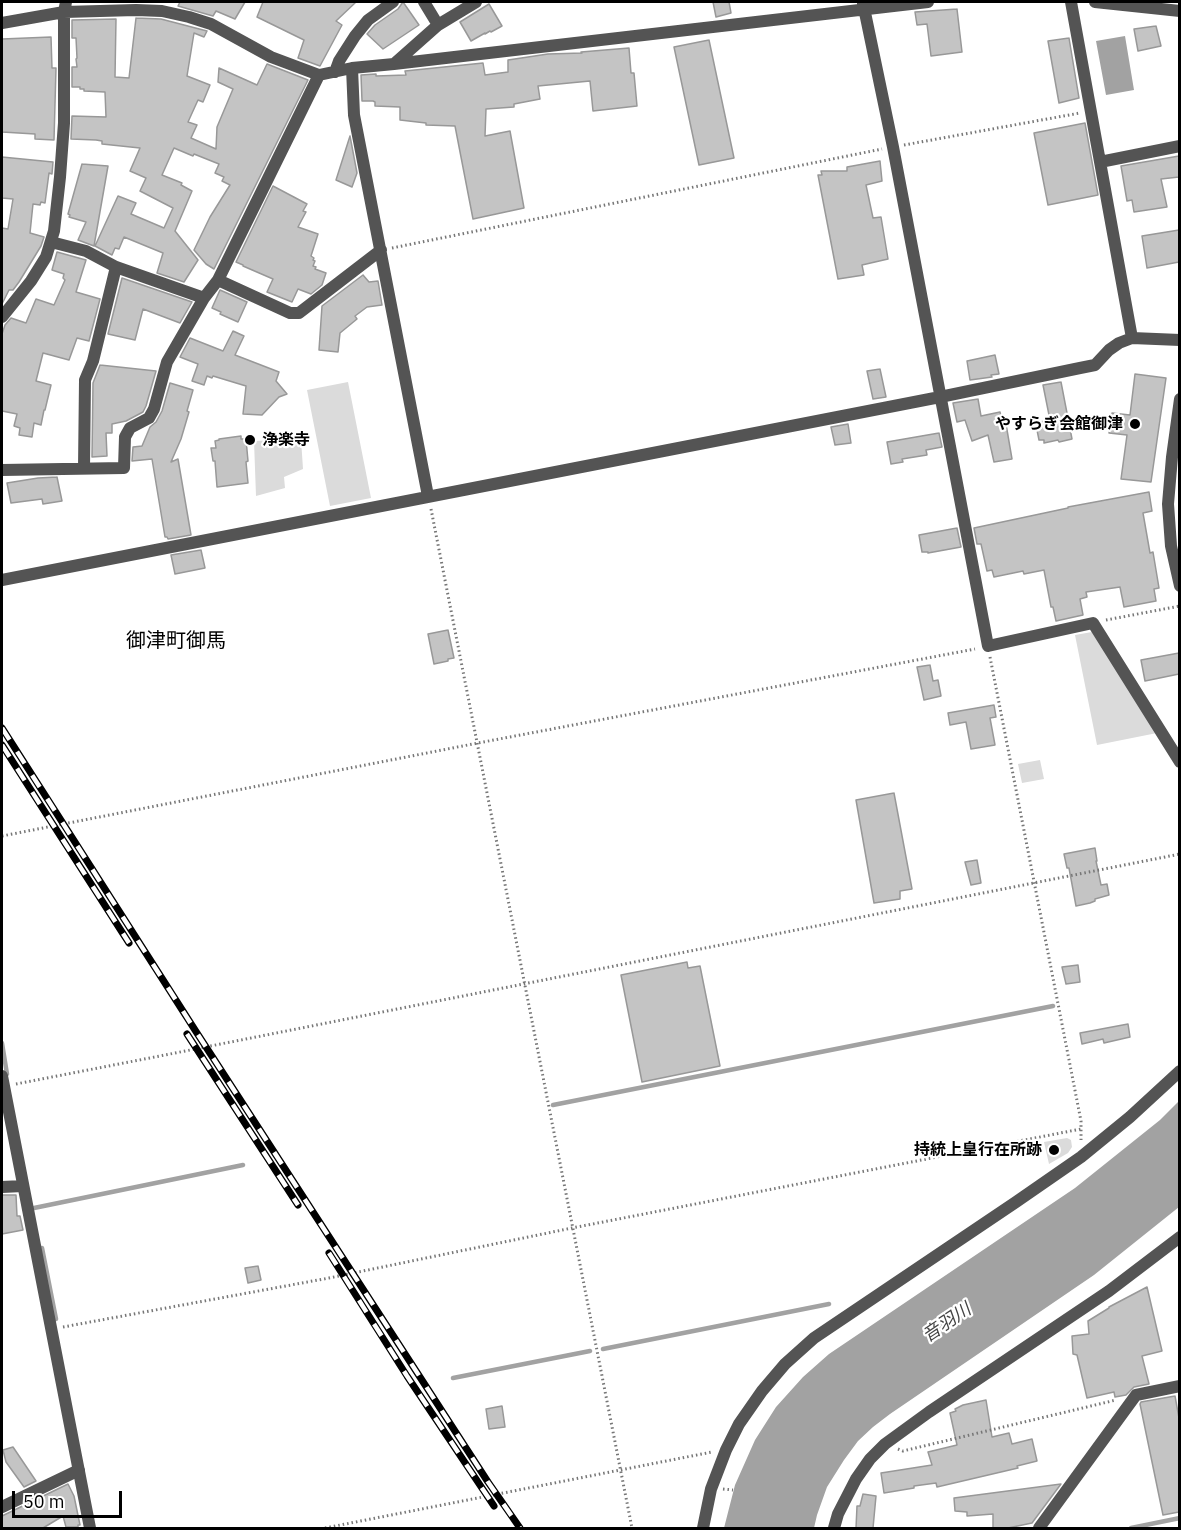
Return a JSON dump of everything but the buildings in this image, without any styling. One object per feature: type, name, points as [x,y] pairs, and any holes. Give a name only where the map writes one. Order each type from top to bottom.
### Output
[{"type":"street","points":[[335,72],[339,61],[368,20],[393,2]]},
{"type":"street","points":[[424,2],[438,25]]},
{"type":"street","points":[[394,64],[438,25],[476,2]]},
{"type":"street","points":[[2,23],[65,7],[162,11],[189,16],[210,24],[272,57],[319,75],[352,68],[863,5],[928,2]]},
{"type":"street","points":[[1071,2],[1132,338]]},
{"type":"street","points":[[1095,2],[1179,11]]},
{"type":"street","points":[[863,5],[893,147],[988,646],[1093,623],[1179,762]]},
{"type":"street","points":[[2,317],[31,281],[46,257],[54,231],[63,134],[65,7]]},
{"type":"street","points":[[352,68],[354,115],[428,496]]},
{"type":"street","points":[[2,470],[124,468],[125,437],[130,429],[148,418],[154,409],[167,362],[204,298],[218,280],[319,75]]},
{"type":"street","points":[[1100,162],[1179,146]]},
{"type":"street","points":[[51,242],[86,251],[117,267],[204,298]]},
{"type":"street","points":[[218,280],[290,313],[299,313],[381,250]]},
{"type":"street","points":[[84,468],[85,380],[93,361],[117,267]]},
{"type":"street","points":[[2,580],[1095,365],[1109,350],[1132,338],[1179,340]]},
{"type":"street","points":[[1179,399],[1168,504],[1171,546],[1179,586]]},
{"type":"street","points":[[703,1528],[711,1489],[726,1450],[739,1425],[762,1391],[785,1364],[814,1338],[1081,1157],[1130,1117],[1179,1071]]},
{"type":"street","points":[[2,1081],[90,1528]]},
{"type":"street","points":[[2,1187],[23,1186]]},
{"type":"street","points":[[834,1528],[838,1514],[856,1479],[885,1443],[1109,1291],[1179,1238]]},
{"type":"street","points":[[1039,1528],[1136,1395],[1179,1386]]},
{"type":"street","points":[[2,1507],[78,1470]]},
{"type":"path","points":[[381,250],[893,147],[1091,111]]},
{"type":"path","points":[[428,496],[632,1528]]},
{"type":"path","points":[[1093,623],[1179,606]]},
{"type":"path","points":[[2,836],[988,646],[1081,1121],[1081,1157]]},
{"type":"path","points":[[2,1081],[189,1051],[1179,854]]},
{"type":"path","points":[[51,1329],[330,1278],[572,1228],[1081,1129]]},
{"type":"path","points":[[885,1443],[903,1451],[1136,1395]]},
{"type":"path","points":[[325,1528],[726,1450]]},
{"type":"shaded area","points":[[348,382],[371,498],[330,506],[307,390]]},
{"type":"shaded area","points":[[301,439],[303,469],[284,477],[285,488],[256,496],[254,441]]},
{"type":"shaded area","points":[[1092,632],[1157,733],[1097,745],[1075,635]]},
{"type":"shaded area","points":[[1040,760],[1044,779],[1022,783],[1018,764]]},
{"type":"shaded area","points":[[1067,1138],[1071,1140],[1072,1147],[1068,1153],[1049,1164],[1044,1142]]},
{"type":"water","points":[[1125,36],[1134,90],[1106,95],[1096,41]]},
{"type":"water","name":"音羽川","points":[[1179,1101],[1179,1207],[1094,1275],[873,1427],[858,1441],[827,1487],[814,1528],[724,1528],[735,1485],[755,1440],[776,1407],[803,1377],[829,1354],[1075,1188],[1160,1120]]},
{"type":"waterway","points":[[553,1105],[1053,1006]]},
{"type":"waterway","points":[[2,1043],[7,1074]]},
{"type":"waterway","points":[[34,1208],[243,1165]]},
{"type":"waterway","points":[[42,1248],[56,1319]]},
{"type":"waterway","points":[[603,1349],[829,1304]]},
{"type":"waterway","points":[[453,1378],[590,1351]]},
{"type":"waterway","points":[[1131,1528],[1180,1518]]},
{"type":"railway","points":[[2,728],[195,1030],[520,1528]]},
{"type":"railway","points":[[2,745],[129,943]]},
{"type":"railway","points":[[187,1034],[298,1205]]},
{"type":"railway","points":[[329,1253],[407,1376],[494,1506]]},
{"type":"place","name":"やすらぎ会館御津","points":[[1135,424]]},
{"type":"place","name":"浄楽寺","points":[[250,440]]},
{"type":"place","name":"持統上皇行在所跡","points":[[1054,1150]]},
{"type":"district","name":"御津町御馬","points":[[176,641]]}]
